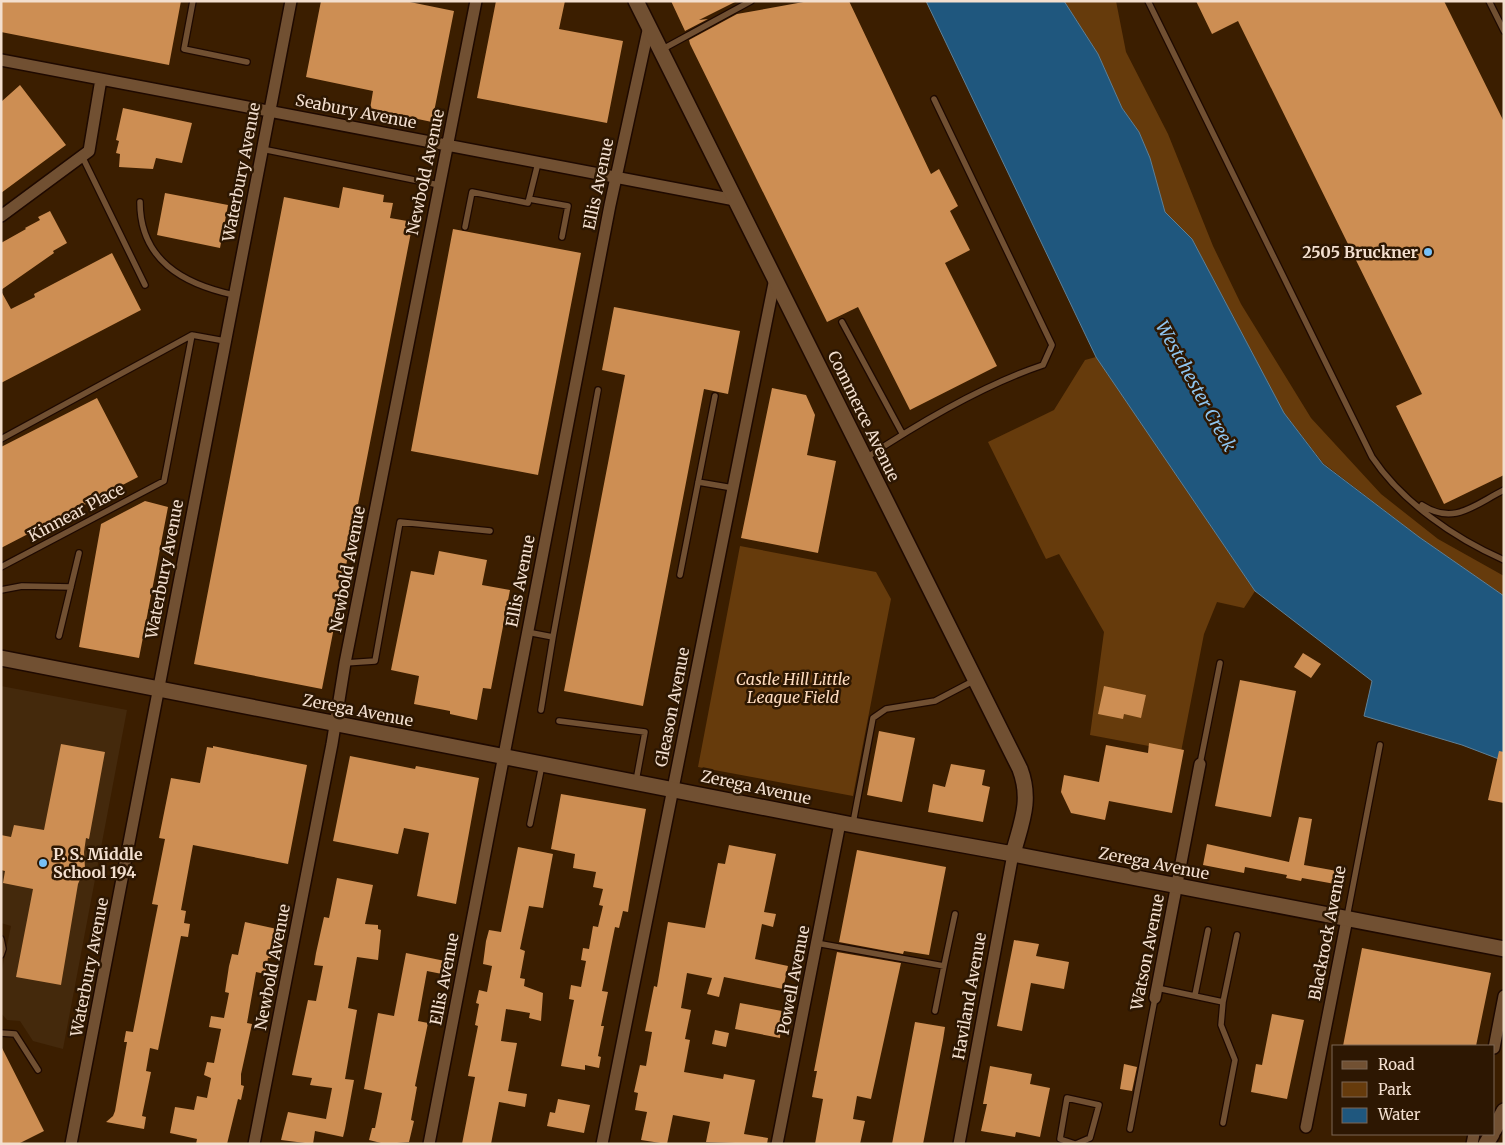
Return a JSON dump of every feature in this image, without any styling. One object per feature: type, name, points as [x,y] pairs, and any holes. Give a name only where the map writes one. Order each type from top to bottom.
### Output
[{"type":"main road","name":"Commerce Avenue","points":[[636,1],[866,458],[976,680],[1026,786],[1026,807],[1013,854]]},
{"type":"main road","name":"Zerega Avenue","points":[[1,658],[672,788],[846,824],[1177,885],[1504,949]]},
{"type":"main road","points":[[1495,1128],[1504,1110]]},
{"type":"street","name":"Waterbury Avenue","points":[[71,1144],[291,1]]},
{"type":"street","name":"Newbold Avenue","points":[[254,1144],[345,663],[476,1]]},
{"type":"street","name":"Ellis Avenue","points":[[429,1144],[616,178],[649,26]]},
{"type":"street","name":"Seabury Avenue","points":[[1,60],[735,200]]},
{"type":"street","points":[[1,216],[90,151],[101,80]]},
{"type":"street","name":"Gleason Avenue","points":[[602,1144],[775,278]]},
{"type":"street","name":"Watson Avenue","points":[[1156,993],[1200,764]]},
{"type":"street","name":"Powell Avenue","points":[[778,1144],[816,943],[846,824]]},
{"type":"street","name":"Haviland Avenue","points":[[959,1144],[1013,854]]},
{"type":"street","name":"Blackrock Avenue","points":[[1306,1128],[1347,919]]},
{"type":"street","points":[[1495,1045],[1504,996]]},
{"type":"lane","points":[[193,1],[184,49],[247,62]]},
{"type":"lane","points":[[661,50],[751,1]]},
{"type":"lane","points":[[1149,1],[1363,435],[1383,468],[1419,503],[1443,515],[1459,512],[1504,490]]},
{"type":"lane","points":[[1149,1],[1372,457],[1389,479],[1409,499],[1459,535],[1504,560]]},
{"type":"lane","points":[[1489,1],[1504,31]]},
{"type":"lane","points":[[866,458],[902,433],[1020,373],[1043,365],[1052,345],[934,99]]},
{"type":"lane","points":[[262,149],[439,185]]},
{"type":"lane","points":[[82,156],[145,285]]},
{"type":"lane","points":[[465,227],[472,192],[528,203],[538,162]]},
{"type":"lane","points":[[529,199],[568,206],[562,237]]},
{"type":"lane","points":[[140,202],[141,218],[145,233],[166,264],[184,278],[200,287],[234,295]]},
{"type":"lane","points":[[842,322],[902,433]]},
{"type":"lane","points":[[1,439],[192,335],[225,341]]},
{"type":"lane","name":"Kinnear Place","points":[[1,567],[164,481],[192,335]]},
{"type":"lane","points":[[541,710],[598,390]]},
{"type":"lane","points":[[680,575],[715,396]]},
{"type":"lane","points":[[698,482],[733,488]]},
{"type":"lane","points":[[345,663],[375,662],[400,522],[490,531]]},
{"type":"lane","points":[[59,636],[79,553]]},
{"type":"lane","points":[[1,590],[22,586],[71,587]]},
{"type":"lane","points":[[527,632],[553,637]]},
{"type":"lane","name":"Watson Avenue","points":[[1200,764],[1220,663]]},
{"type":"lane","points":[[846,824],[872,718],[886,708],[935,701],[976,680]]},
{"type":"lane","points":[[559,721],[645,732],[636,781]]},
{"type":"lane","name":"Blackrock Avenue","points":[[1347,919],[1380,745]]},
{"type":"lane","points":[[530,824],[542,763]]},
{"type":"lane","points":[[935,1011],[955,914]]},
{"type":"lane","points":[[1194,995],[1208,930]]},
{"type":"lane","points":[[1223,1122],[1235,1060],[1221,1025],[1223,1002],[1237,934]]},
{"type":"lane","points":[[1,939],[3,949],[1,955]]},
{"type":"lane","points":[[816,943],[944,966]]},
{"type":"lane","points":[[1156,993],[1194,995],[1223,1002]]},
{"type":"lane","name":"Watson Avenue","points":[[1130,1129],[1156,993]]},
{"type":"lane","points":[[1,1033],[15,1034],[38,1070]]},
{"type":"lane","points":[[1067,1098],[1099,1105],[1090,1138],[1076,1144],[1060,1139],[1067,1098]]},
{"type":"shaded area","points":[[1,686],[127,710],[63,1049],[33,1041],[20,1021],[7,1020],[1,1013],[1,974],[11,926],[1,923]]},
{"type":"green space","points":[[1064,1],[1116,1],[1126,52],[1168,134],[1213,246],[1241,304],[1311,418],[1381,494],[1438,539],[1504,576],[1504,596],[1419,537],[1323,463],[1284,413],[1192,239],[1165,212],[1150,158],[1139,132],[1122,108],[1098,54]]},
{"type":"green space","points":[[1096,357],[1255,591],[1244,608],[1217,602],[1204,634],[1181,752],[1090,735],[1104,632],[1059,554],[1046,559],[988,442],[1054,410],[1085,360]]},
{"type":"green space","name":"Castle Hill Little League Field","points":[[740,546],[876,572],[891,599],[853,796],[698,767]]},
{"type":"water","name":"Westchester Creek","points":[[926,1],[1064,1],[1098,54],[1122,108],[1139,132],[1150,158],[1165,212],[1192,239],[1284,413],[1323,464],[1419,537],[1504,596],[1504,761],[1462,745],[1364,716],[1372,681],[1255,591],[1096,357]]},
{"type":"building","points":[[1,1],[181,1],[169,65],[1,32]]},
{"type":"building","points":[[321,1],[405,1],[454,11],[432,122],[370,109],[373,91],[306,77]]},
{"type":"building","points":[[496,1],[565,1],[559,29],[623,41],[607,123],[477,98]]},
{"type":"building","points":[[671,1],[737,1],[699,20],[708,19],[685,31]]},
{"type":"building","points":[[809,1],[849,1],[931,174],[939,169],[958,206],[950,211],[970,250],[945,263],[997,366],[910,410],[858,307],[827,322],[689,40],[737,14]]},
{"type":"building","name":"2505 Bruckner","points":[[1196,1],[1444,1],[1504,122],[1504,475],[1444,504],[1396,406],[1422,394],[1238,21],[1212,34]]},
{"type":"building","points":[[20,85],[66,145],[1,193],[1,102]]},
{"type":"building","points":[[123,108],[192,123],[182,163],[156,158],[153,169],[119,167],[120,154],[116,153],[119,141],[116,140]]},
{"type":"building","points":[[343,187],[384,195],[383,202],[393,203],[390,218],[413,222],[322,689],[194,664],[284,197],[339,208]]},
{"type":"building","points":[[165,193],[228,205],[220,248],[157,235]]},
{"type":"building","points":[[50,211],[67,243],[53,251],[54,253],[1,290],[1,243],[40,220],[38,217]]},
{"type":"building","points":[[453,229],[581,253],[538,475],[411,451]]},
{"type":"building","points":[[112,253],[141,310],[1,383],[1,291],[11,309],[35,297],[34,294]]},
{"type":"building","points":[[614,307],[740,331],[728,394],[704,389],[643,706],[564,691],[625,375],[602,370]]},
{"type":"building","points":[[772,388],[806,395],[815,415],[807,455],[836,461],[818,553],[741,538]]},
{"type":"building","points":[[97,398],[138,477],[1,548],[1,447]]},
{"type":"building","points":[[145,501],[168,507],[139,658],[79,647],[101,524]]},
{"type":"building","points":[[439,551],[487,560],[482,585],[510,590],[491,689],[483,688],[477,720],[450,714],[450,711],[414,704],[419,676],[391,670],[411,571],[434,575]]},
{"type":"building","points":[[1303,653],[1321,664],[1311,678],[1294,667]]},
{"type":"building","points":[[1240,680],[1296,691],[1271,817],[1215,806]]},
{"type":"building","points":[[1104,686],[1146,695],[1141,718],[1124,714],[1123,719],[1098,714]]},
{"type":"building","points":[[879,731],[915,738],[902,802],[867,795]]},
{"type":"building","points":[[1149,743],[1184,750],[1172,813],[1109,801],[1105,820],[1071,813],[1061,792],[1064,775],[1099,782],[1106,745],[1148,753]]},
{"type":"building","name":"P. S. Middle School 194","points":[[61,744],[105,752],[89,839],[86,838],[84,852],[85,868],[78,884],[61,985],[16,977],[33,889],[3,883],[5,871],[1,870],[1,835],[11,837],[14,825],[44,830]]},
{"type":"building","points":[[213,746],[307,765],[288,864],[193,845],[181,910],[186,911],[184,923],[190,924],[188,937],[181,936],[158,1050],[150,1048],[146,1071],[151,1072],[142,1116],[146,1117],[144,1129],[106,1122],[113,1116],[115,1111],[127,1042],[124,1042],[126,1031],[133,1032],[158,905],[152,904],[165,839],[159,838],[171,778],[200,783],[207,747],[213,748]]},
{"type":"building","points":[[1499,751],[1504,752],[1504,803],[1488,800]]},
{"type":"building","points":[[350,756],[415,769],[416,766],[479,778],[456,904],[417,896],[429,833],[404,828],[398,854],[333,841]]},
{"type":"building","points":[[951,764],[985,770],[982,785],[990,787],[983,822],[928,812],[933,784],[945,787]]},
{"type":"building","points":[[561,794],[646,809],[628,912],[623,911],[619,928],[615,927],[602,991],[608,992],[601,1026],[604,1026],[598,1056],[601,1057],[599,1068],[585,1065],[585,1070],[561,1066],[574,1000],[569,999],[571,985],[581,987],[586,961],[581,960],[583,948],[589,949],[593,926],[598,927],[603,906],[599,905],[603,889],[593,887],[596,872],[573,868],[575,854],[551,849]]},
{"type":"building","points":[[1299,817],[1312,819],[1304,865],[1337,871],[1335,884],[1302,878],[1301,881],[1286,878],[1287,875],[1245,867],[1244,873],[1203,865],[1207,844],[1289,862]]},
{"type":"building","points":[[729,845],[776,854],[764,912],[776,914],[773,927],[762,924],[755,959],[788,966],[783,989],[724,977],[719,997],[707,994],[712,978],[687,973],[681,1008],[691,1010],[685,1039],[690,1040],[684,1072],[723,1079],[724,1074],[755,1080],[744,1134],[768,1138],[767,1144],[706,1142],[710,1122],[673,1115],[667,1144],[641,1140],[647,1112],[635,1110],[638,1093],[634,1092],[640,1065],[646,1066],[652,1032],[645,1031],[654,986],[657,987],[668,922],[705,928],[718,863],[725,864]]},
{"type":"building","points":[[518,847],[553,854],[543,908],[529,906],[520,949],[525,951],[520,978],[525,979],[524,986],[543,993],[541,1021],[529,1018],[530,1013],[506,1009],[501,1041],[517,1043],[508,1091],[527,1094],[525,1107],[499,1102],[491,1144],[462,1144],[475,1077],[468,1076],[478,1026],[475,1025],[479,1004],[476,1003],[479,990],[487,992],[492,966],[483,964],[486,941],[489,930],[501,932]]},
{"type":"building","points":[[857,850],[946,867],[929,955],[904,951],[903,954],[839,942]]},
{"type":"building","points":[[337,878],[373,885],[365,924],[378,925],[378,929],[381,930],[378,960],[357,957],[348,1008],[357,1010],[345,1079],[354,1080],[345,1129],[343,1137],[315,1131],[313,1144],[281,1140],[288,1112],[326,1119],[332,1088],[310,1085],[312,1078],[292,1075],[308,1000],[316,1001],[323,966],[314,965],[316,953],[324,917],[329,918]]},
{"type":"building","points":[[245,922],[277,929],[271,958],[268,958],[265,974],[256,972],[247,1023],[252,1024],[241,1074],[241,1085],[244,1086],[241,1100],[238,1099],[227,1144],[196,1144],[197,1139],[170,1133],[175,1107],[194,1110],[197,1096],[207,1098],[211,1078],[204,1075],[207,1062],[214,1063],[221,1029],[209,1027],[211,1016],[224,1018],[229,993],[225,992],[229,966],[232,954],[238,955]]},
{"type":"building","points":[[1014,940],[1039,944],[1036,956],[1069,962],[1064,989],[1031,983],[1022,1031],[997,1026]]},
{"type":"building","points":[[1362,948],[1491,973],[1476,1045],[1343,1045]]},
{"type":"building","points":[[837,952],[901,963],[871,1099],[857,1096],[853,1119],[865,1121],[860,1144],[815,1144],[823,1099],[812,1097],[817,1071],[814,1071]]},
{"type":"building","points":[[406,953],[445,961],[442,974],[427,971],[418,1021],[428,1023],[415,1086],[417,1087],[411,1120],[414,1121],[409,1142],[385,1144],[369,1140],[372,1128],[375,1128],[382,1093],[364,1089],[378,1013],[394,1016]]},
{"type":"building","points":[[740,1003],[782,1011],[780,1038],[735,1029]]},
{"type":"building","points":[[1272,1014],[1304,1020],[1287,1099],[1251,1092],[1256,1064],[1262,1065]]},
{"type":"building","points":[[915,1022],[945,1027],[943,1040],[923,1144],[892,1144]]},
{"type":"building","points":[[715,1030],[729,1033],[726,1047],[712,1044]]},
{"type":"building","points":[[1,1046],[44,1131],[18,1144],[1,1144]]},
{"type":"building","points":[[1124,1064],[1137,1067],[1132,1091],[1120,1089]]},
{"type":"building","points":[[990,1066],[1032,1074],[1030,1084],[1050,1088],[1040,1137],[1016,1132],[1015,1137],[981,1131],[987,1104],[983,1104]]},
{"type":"building","points":[[558,1099],[590,1105],[584,1133],[547,1126],[550,1112],[555,1113]]},
{"type":"place","name":"2505 Bruckner","points":[[1428,252]]},
{"type":"place","name":"P. S. Middle School 194","points":[[43,863]]}]
